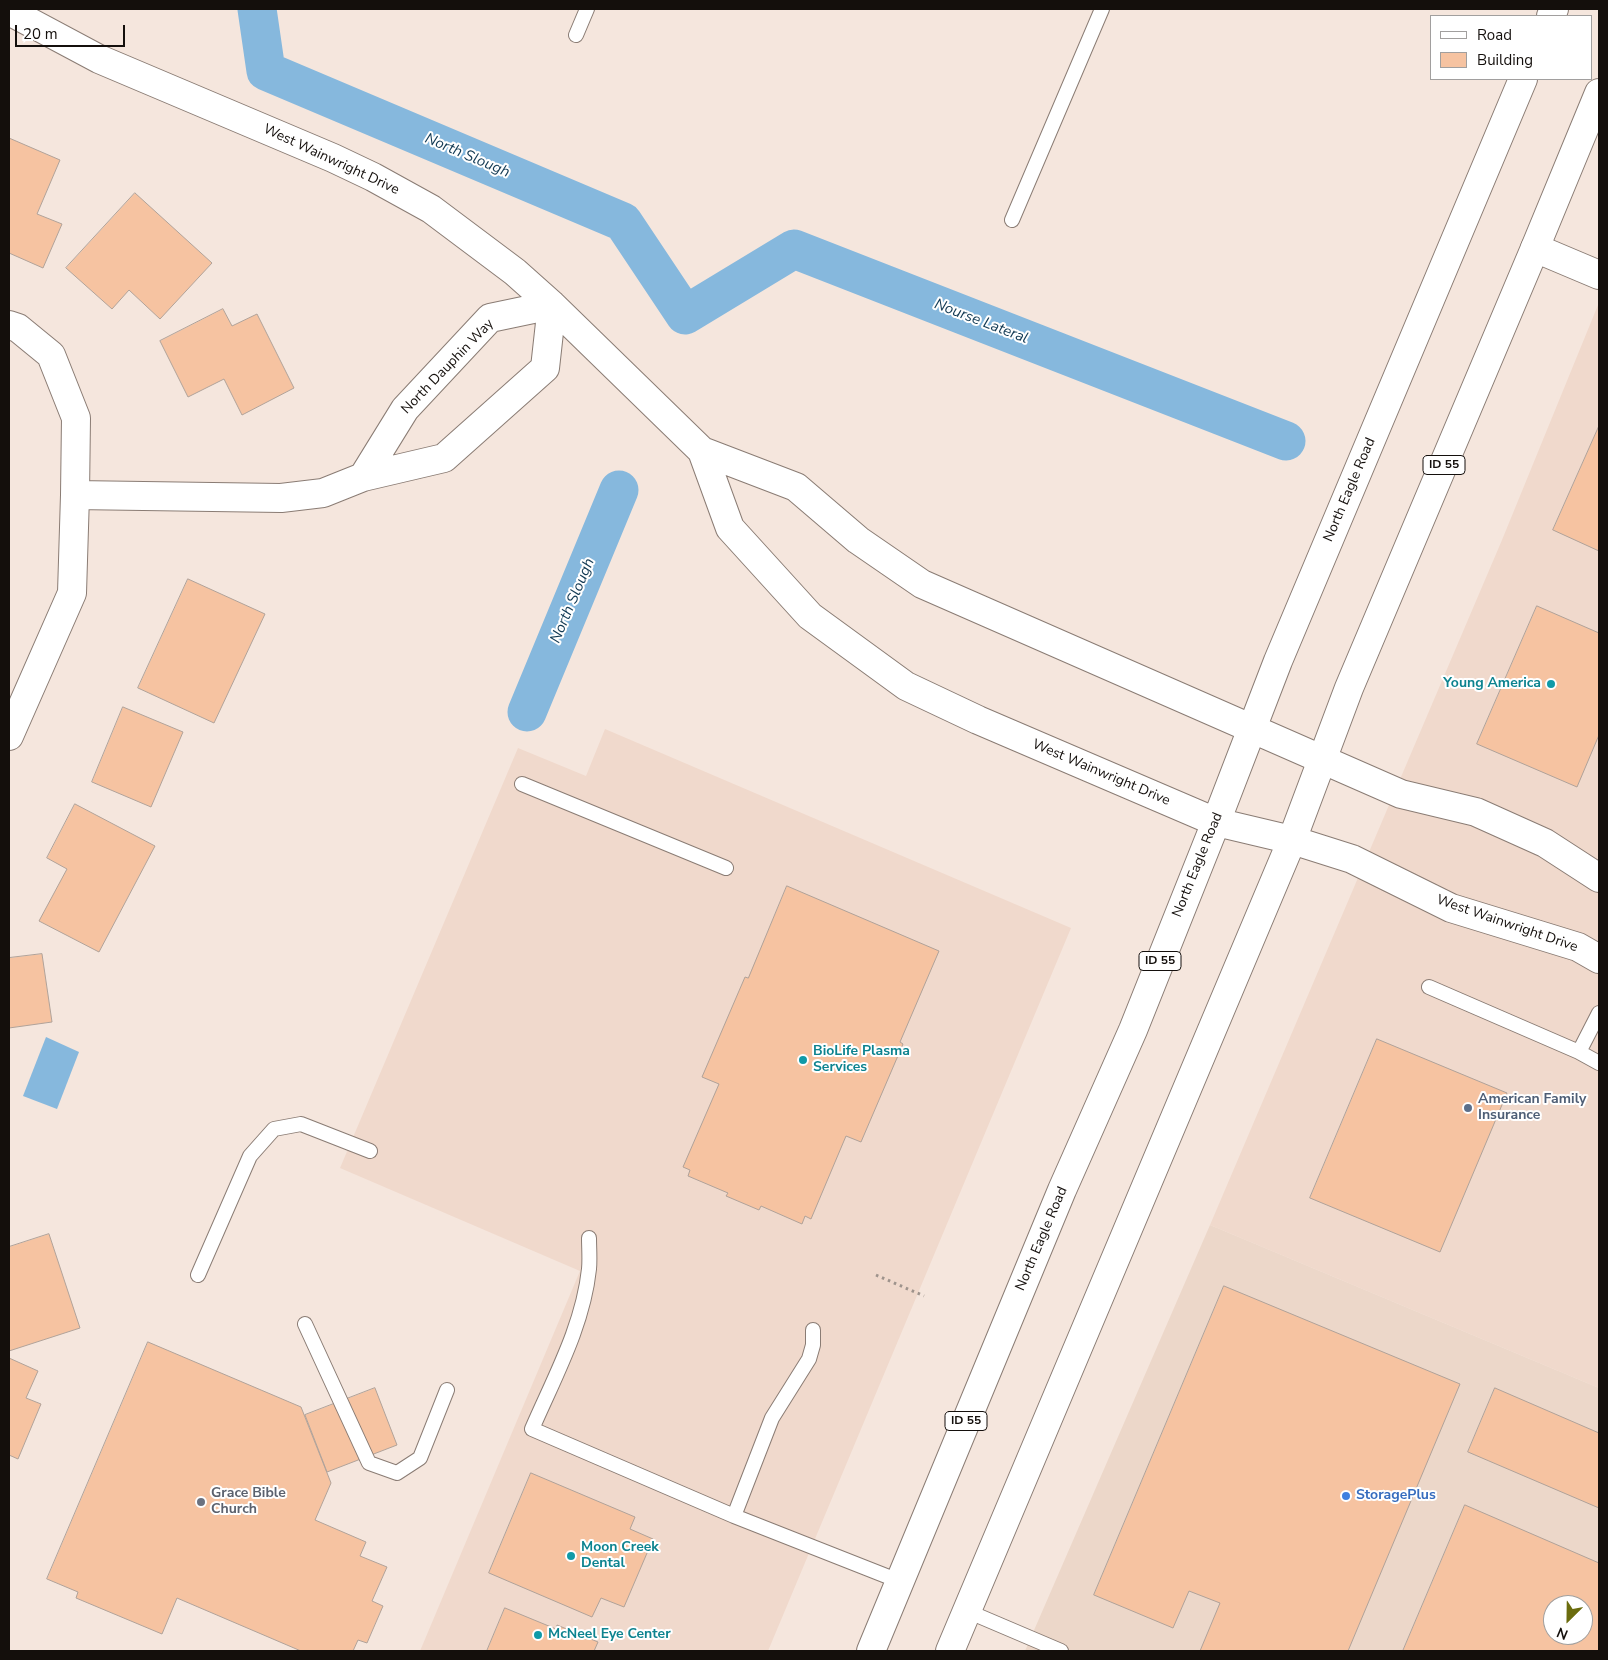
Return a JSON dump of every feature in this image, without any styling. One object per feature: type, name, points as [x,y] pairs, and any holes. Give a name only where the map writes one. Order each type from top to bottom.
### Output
[{"type":"main road","name":"West Wainwright Drive","points":[[9,11],[99,59],[333,158],[373,177],[431,209],[515,272],[552,305],[702,451],[796,487],[858,540],[922,584],[1401,794],[1476,812],[1545,843],[1599,878]]},
{"type":"main road","name":"North Eagle Road","points":[[871,1651],[1132,1030],[1282,652],[1523,80]]},
{"type":"main road","name":"ID 55","points":[[950,1651],[1292,840],[1350,688],[1536,248],[1599,93]]},
{"type":"main road","points":[[1536,248],[1599,275]]},
{"type":"main road","name":"North Dauphin Way","points":[[363,477],[405,409],[490,318],[552,305]]},
{"type":"main road","points":[[75,495],[281,498],[323,493],[363,477],[444,458],[545,368],[552,305]]},
{"type":"main road","points":[[9,325],[18,328],[51,356],[76,418],[72,594],[9,736]]},
{"type":"main road","name":"West Wainwright Drive","points":[[702,451],[730,528],[810,616],[906,686],[978,720],[1216,822],[1292,840],[1352,859],[1451,908],[1578,947],[1599,959]]},
{"type":"lane","points":[[576,35],[587,9]]},
{"type":"lane","points":[[1012,220],[1102,9]]},
{"type":"lane","points":[[522,784],[726,868]]},
{"type":"lane","points":[[1429,987],[1579,1052],[1599,1063]]},
{"type":"lane","points":[[1579,1052],[1599,1013]]},
{"type":"lane","points":[[198,1275],[250,1156],[274,1129],[301,1124],[370,1151]]},
{"type":"lane","points":[[589,1238],[589,1269],[584,1298],[573,1333],[532,1429],[734,1516],[899,1581]]},
{"type":"lane","points":[[305,1324],[369,1463],[397,1472],[420,1458],[447,1390]]},
{"type":"lane","points":[[734,1516],[772,1418],[809,1359],[813,1344],[813,1330]]},
{"type":"lane","points":[[967,1611],[1061,1651]]},
{"type":"path","points":[[876,1275],[924,1296]]},
{"type":"shaded area","points":[[1598,305],[1599,1388],[1210,1225],[1502,540]]},
{"type":"shaded area","points":[[605,729],[1071,928],[768,1651],[420,1651],[580,1271],[340,1168],[518,748],[586,776]]},
{"type":"shaded area","name":"StoragePlus","points":[[1210,1225],[1599,1388],[1599,1651],[1025,1651]]},
{"type":"water","points":[[46,1037],[79,1052],[57,1109],[23,1096]]},
{"type":"building","points":[[9,138],[60,160],[37,214],[62,224],[43,268],[9,253]]},
{"type":"building","points":[[135,193],[212,263],[160,319],[129,290],[112,309],[66,268]]},
{"type":"building","points":[[223,309],[232,326],[257,314],[294,388],[242,415],[224,379],[188,397],[160,341]]},
{"type":"building","points":[[1599,426],[1599,551],[1553,530]]},
{"type":"building","points":[[188,579],[265,614],[214,723],[138,688]]},
{"type":"building","name":"Young America","points":[[1537,606],[1599,633],[1599,735],[1577,787],[1477,744]]},
{"type":"building","points":[[123,707],[183,732],[151,807],[92,782]]},
{"type":"building","points":[[75,804],[155,846],[99,952],[39,921],[67,869],[47,858]]},
{"type":"building","name":"BioLife Plasma Services","points":[[787,886],[939,951],[900,1042],[903,1044],[861,1142],[846,1136],[811,1219],[805,1216],[802,1224],[761,1206],[759,1210],[726,1196],[728,1193],[688,1176],[690,1170],[683,1167],[719,1084],[702,1077],[745,977],[748,978]]},
{"type":"building","points":[[42,954],[52,1022],[9,1028],[9,958]]},
{"type":"building","points":[[1377,1039],[1507,1093],[1440,1252],[1310,1198]]},
{"type":"building","points":[[49,1234],[80,1328],[9,1351],[9,1247]]},
{"type":"building","points":[[1224,1286],[1460,1384],[1348,1651],[1200,1651],[1220,1603],[1189,1591],[1173,1628],[1094,1595]]},
{"type":"building","name":"Grace Bible Church","points":[[148,1342],[301,1407],[331,1483],[315,1520],[366,1542],[360,1556],[387,1567],[372,1601],[383,1606],[367,1643],[358,1640],[353,1651],[301,1651],[177,1598],[162,1634],[76,1598],[78,1592],[47,1579]]},
{"type":"building","points":[[9,1358],[38,1371],[26,1398],[41,1404],[18,1459],[9,1455]]},
{"type":"building","points":[[375,1388],[397,1445],[327,1472],[305,1415]]},
{"type":"building","points":[[1495,1388],[1599,1433],[1599,1508],[1468,1452]]},
{"type":"building","name":"Moon Creek Dental","points":[[531,1473],[635,1517],[630,1529],[653,1539],[624,1607],[601,1598],[592,1617],[489,1573]]},
{"type":"building","points":[[1465,1505],[1599,1563],[1599,1651],[1403,1651]]},
{"type":"building","name":"McNeel Eye Center","points":[[505,1608],[556,1629],[557,1625],[598,1642],[594,1651],[487,1651]]},
{"type":"waterway","name":"Nourse Lateral","points":[[257,9],[266,71],[623,222],[685,315],[794,249],[1286,441]]},
{"type":"waterway","name":"North Slough","points":[[527,712],[619,490]]},
{"type":"place","name":"Young America","points":[[1551,684]]},
{"type":"place","name":"BioLife Plasma Services","points":[[803,1060]]},
{"type":"place","name":"American Family Insurance","points":[[1468,1108]]},
{"type":"place","name":"StoragePlus","points":[[1346,1496]]},
{"type":"place","name":"Grace Bible Church","points":[[201,1502]]},
{"type":"place","name":"Moon Creek Dental","points":[[571,1556]]},
{"type":"place","name":"McNeel Eye Center","points":[[538,1635]]}]
